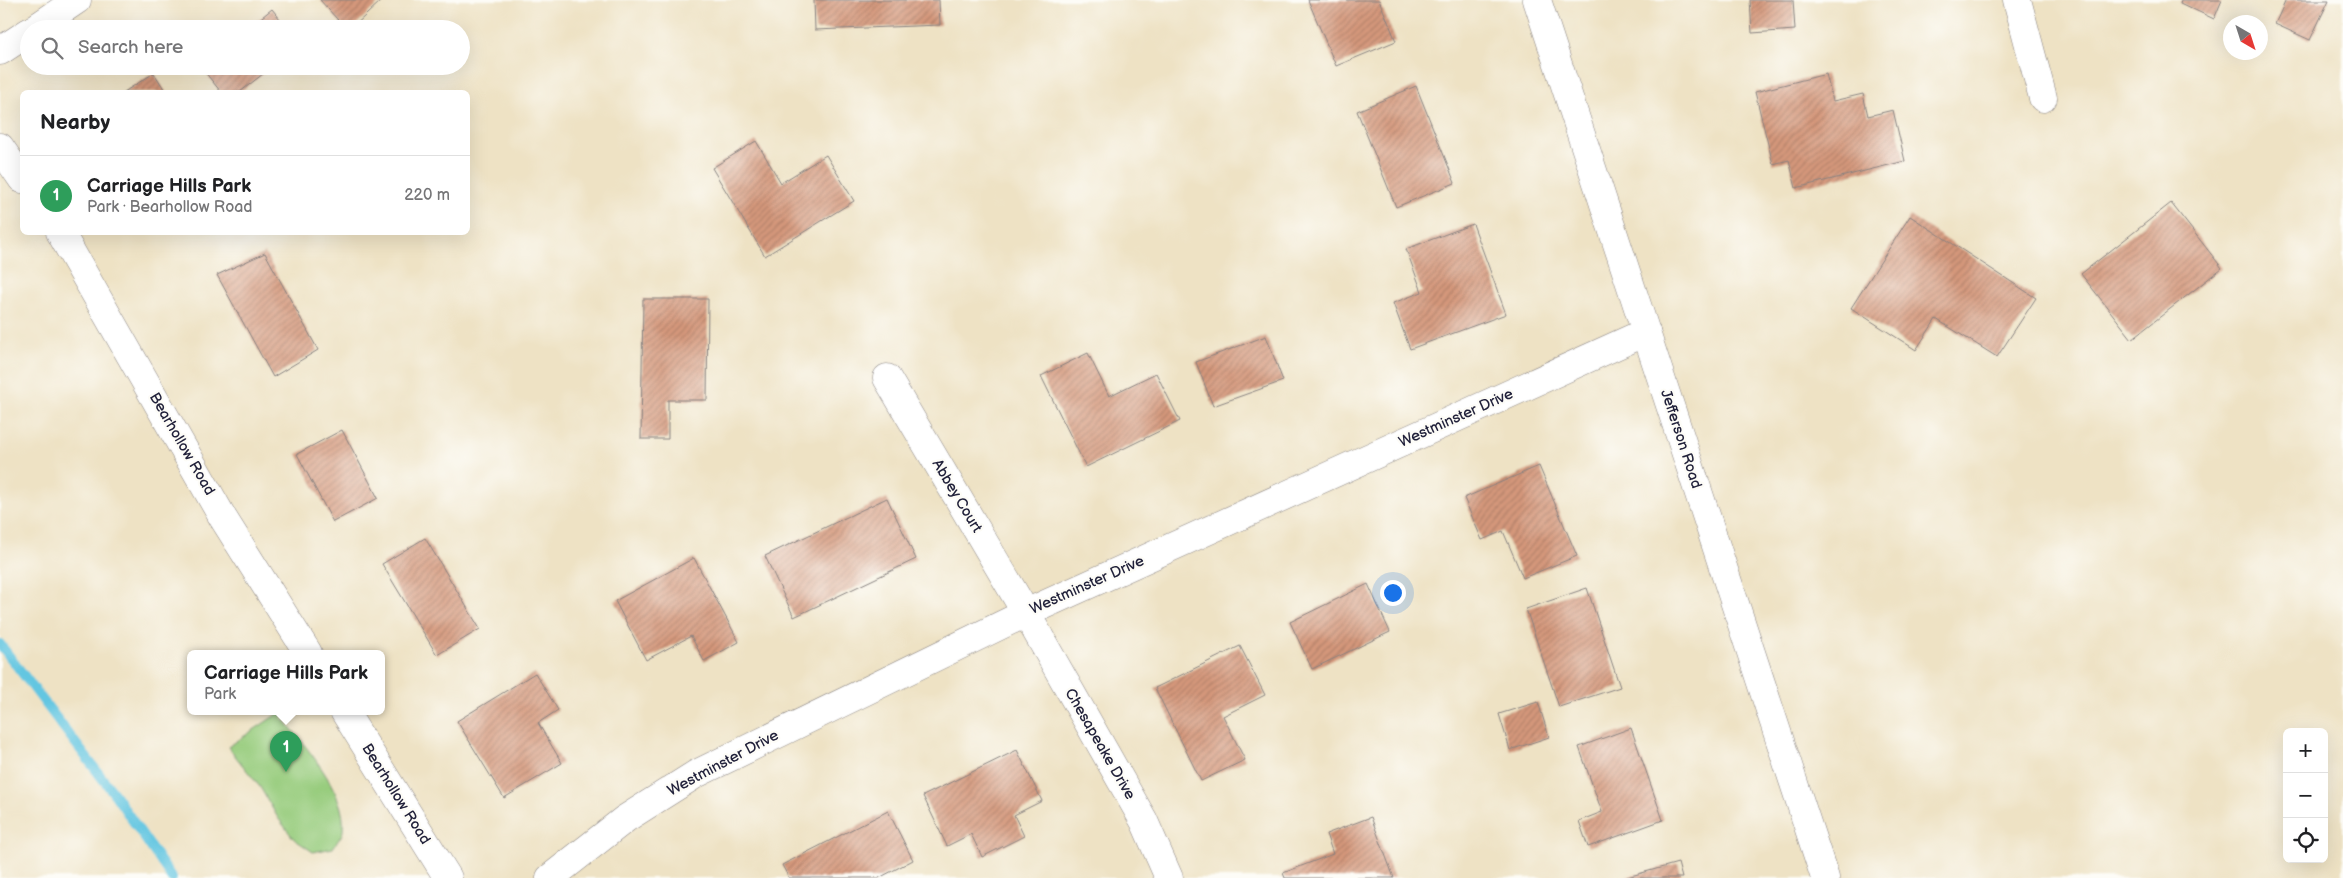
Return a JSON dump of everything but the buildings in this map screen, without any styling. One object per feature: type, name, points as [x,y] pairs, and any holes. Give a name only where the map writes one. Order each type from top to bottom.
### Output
[{"type":"street","points":[[47,20],[77,0]]},
{"type":"street","name":"Jefferson Road","points":[[1537,0],[1825,878]]},
{"type":"street","points":[[2017,0],[2043,98]]},
{"type":"street","points":[[0,51],[20,38]]},
{"type":"street","points":[[0,147],[20,176]]},
{"type":"street","name":"Bearhollow Road","points":[[62,235],[223,518],[306,650]]},
{"type":"street","name":"Westminster Drive","points":[[550,878],[625,819],[696,774],[1026,613],[1646,332]]},
{"type":"street","name":"Abbey Court","points":[[887,378],[1026,613]]},
{"type":"street","name":"Chesapeake Drive","points":[[1026,613],[1144,821],[1169,878]]},
{"type":"street","name":"Bearhollow Road","points":[[346,715],[448,878]]},
{"type":"green space","points":[[276,715],[281,715],[321,768],[338,800],[343,816],[343,831],[333,848],[313,852],[294,839],[278,818],[260,787],[228,747]]},
{"type":"waterway","points":[[0,644],[115,795],[172,878]]},
{"type":"place","name":"Carriage Hills Park","points":[[286,772]]}]
